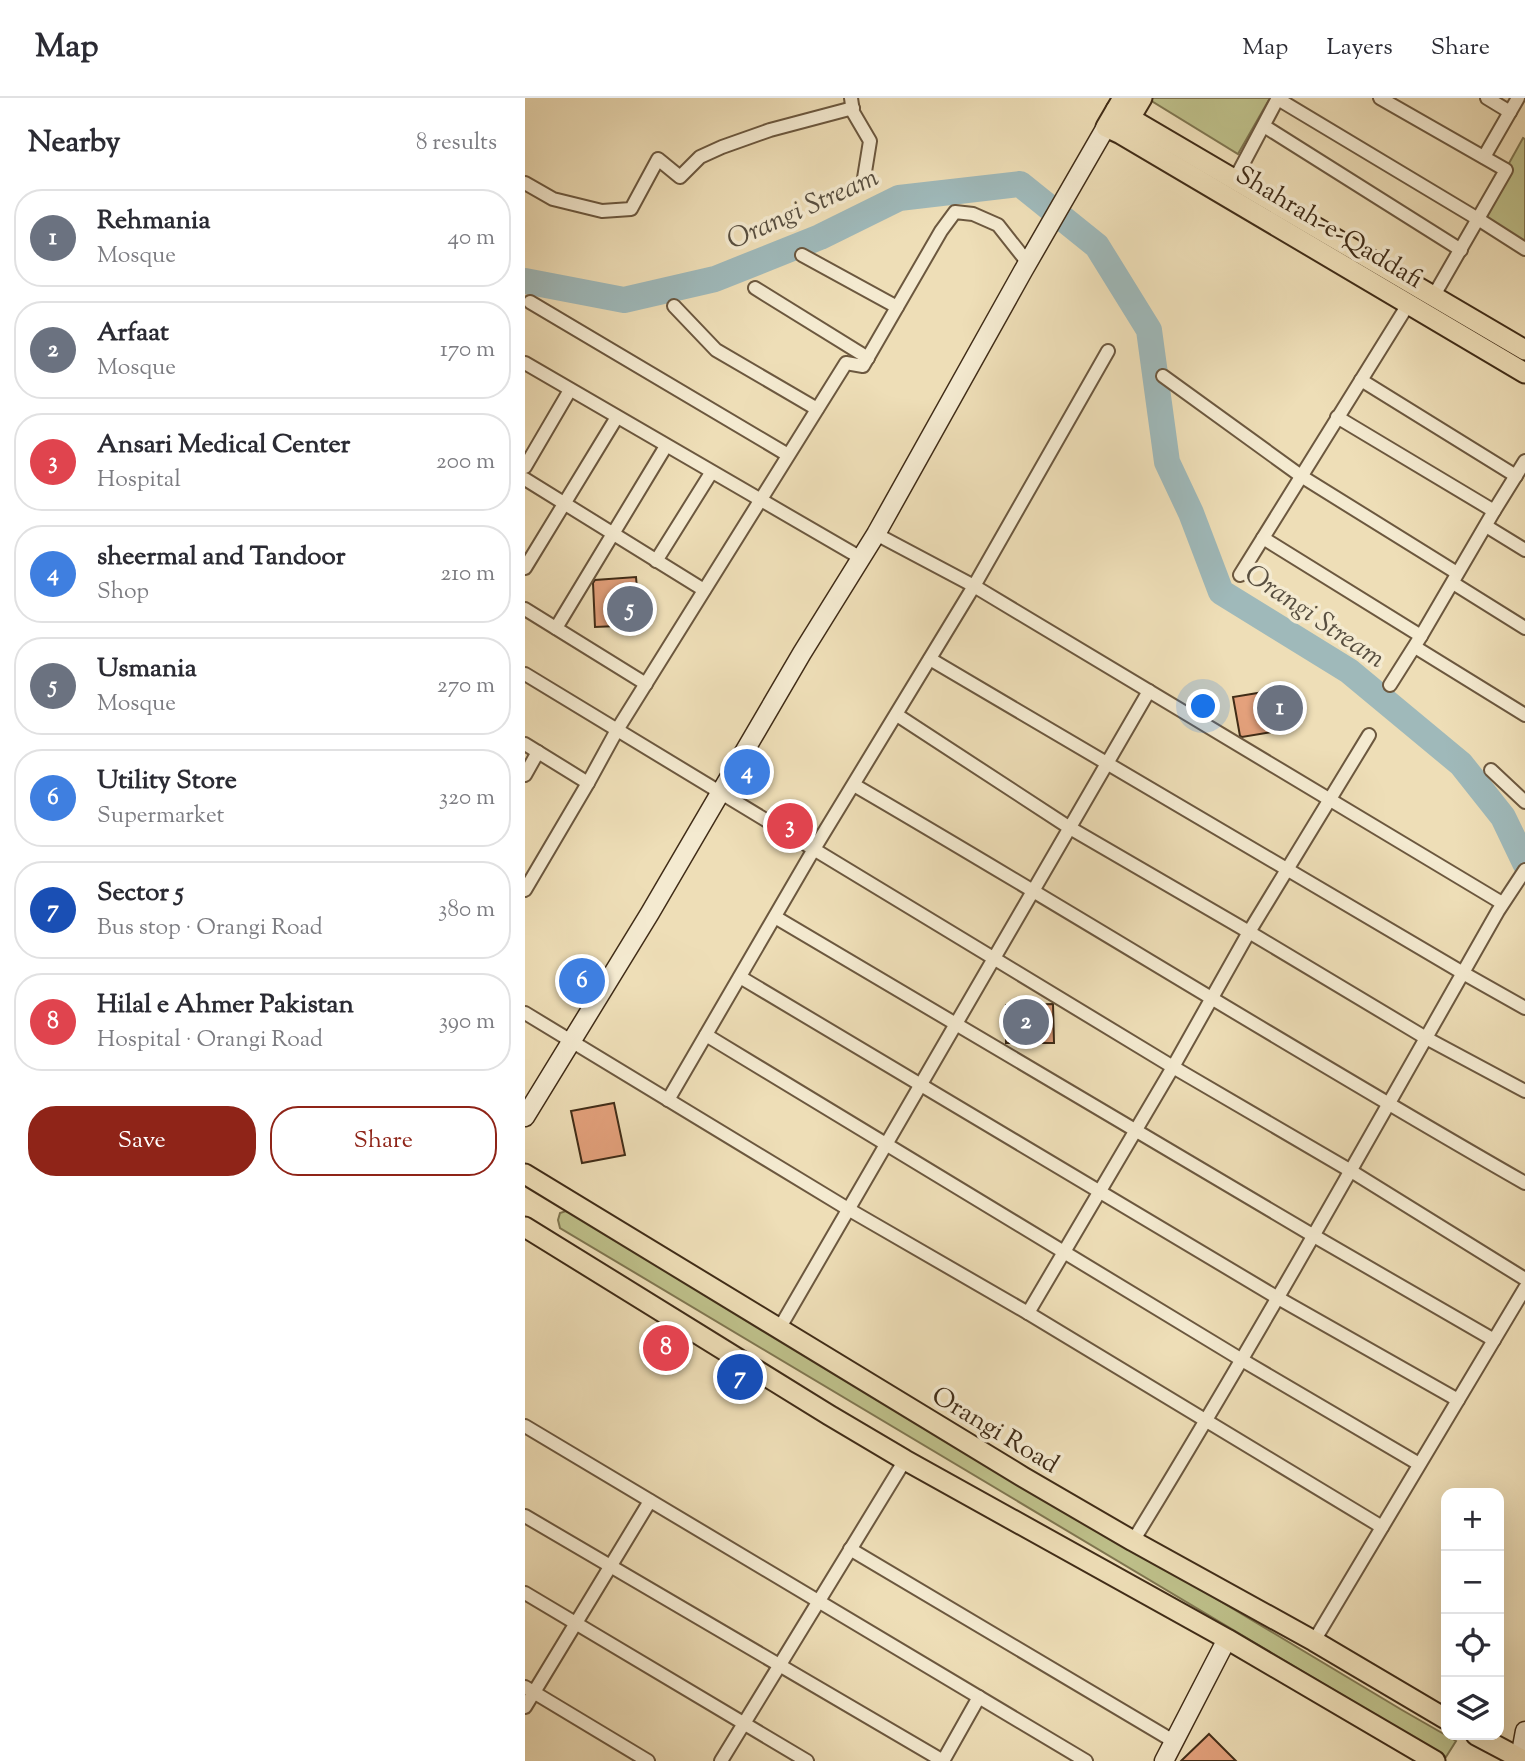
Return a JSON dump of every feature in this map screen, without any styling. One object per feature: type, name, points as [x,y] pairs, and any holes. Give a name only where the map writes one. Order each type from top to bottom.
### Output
[{"type":"main road","points":[[525,1117],[876,534],[1025,267],[1115,122],[1142,98]]},
{"type":"main road","name":"Shahrah-e-Qaddafi","points":[[1115,122],[1235,179],[1525,351]]},
{"type":"main road","name":"Shahrah-e-Qaddafi","points":[[1115,122],[1525,373]]},
{"type":"main road","name":"Orangi Road","points":[[525,1174],[1133,1541],[1314,1641],[1441,1716]]},
{"type":"main road","points":[[525,1227],[905,1460],[1227,1639],[1435,1761]]},
{"type":"main road","points":[[1164,1761],[1227,1639]]},
{"type":"main road","points":[[1485,1740],[1521,1760],[1525,1731]]},
{"type":"street","points":[[1235,179],[1278,98],[1525,249]]},
{"type":"street","points":[[1380,98],[1506,170],[1433,297]]},
{"type":"street","points":[[1487,98],[1510,112]]},
{"type":"street","points":[[1485,157],[1518,98]]},
{"type":"street","points":[[525,183],[553,199],[602,211],[631,209],[658,159],[680,177],[700,158],[722,147],[852,103],[870,141],[864,178]]},
{"type":"street","points":[[1263,126],[1461,250]]},
{"type":"street","points":[[525,890],[617,730],[846,363],[863,366],[941,231],[955,212],[973,214],[998,225],[1025,267]]},
{"type":"street","points":[[801,255],[897,307]]},
{"type":"street","points":[[755,288],[868,358]]},
{"type":"street","points":[[530,302],[788,455]]},
{"type":"street","points":[[1240,575],[1409,303]]},
{"type":"street","points":[[674,306],[716,350],[817,409]]},
{"type":"street","points":[[669,1100],[814,849],[974,586],[1108,351]]},
{"type":"street","points":[[526,366],[861,558]]},
{"type":"street","points":[[1163,376],[1301,476],[1525,628]]},
{"type":"street","points":[[1360,380],[1516,476]]},
{"type":"street","points":[[525,467],[570,390]]},
{"type":"street","points":[[525,568],[617,417]]},
{"type":"street","points":[[1338,417],[1494,511]]},
{"type":"street","points":[[556,628],[666,446]]},
{"type":"street","points":[[1390,685],[1525,461]]},
{"type":"street","points":[[656,561],[711,472]]},
{"type":"street","points":[[525,478],[704,590]]},
{"type":"street","points":[[1486,526],[1525,550]]},
{"type":"street","points":[[876,534],[974,586],[1330,799],[1500,907]]},
{"type":"street","points":[[1263,538],[1525,715]]},
{"type":"street","points":[[525,609],[646,684]]},
{"type":"street","points":[[930,659],[1525,1008]]},
{"type":"street","points":[[525,674],[1174,1067],[1351,1171],[1525,1279]]},
{"type":"street","points":[[779,1329],[1149,691]]},
{"type":"street","points":[[897,715],[1069,828],[1426,1038],[1525,1091]]},
{"type":"street","points":[[1028,1313],[1174,1067],[1249,932],[1369,735]]},
{"type":"street","points":[[525,744],[588,783]]},
{"type":"street","points":[[525,775],[538,752]]},
{"type":"street","points":[[1491,770],[1525,802]]},
{"type":"street","points":[[854,785],[1034,890],[1388,1105],[1525,1183]]},
{"type":"street","points":[[1133,1541],[1314,1236],[1500,907],[1525,870]]},
{"type":"street","points":[[775,918],[1494,1340]]},
{"type":"street","points":[[740,977],[1278,1298],[1458,1400]]},
{"type":"street","points":[[525,1013],[1382,1527]]},
{"type":"street","points":[[706,1035],[1242,1360],[1419,1464]]},
{"type":"street","points":[[1314,1641],[1525,1288]]},
{"type":"street","points":[[525,1426],[1086,1761]]},
{"type":"street","points":[[721,1761],[905,1460]]},
{"type":"street","points":[[525,1707],[530,1690],[576,1623],[650,1501]]},
{"type":"street","points":[[525,1516],[943,1761],[979,1697]]},
{"type":"street","points":[[851,1549],[1175,1742]]},
{"type":"street","points":[[525,1593],[807,1761]]},
{"type":"street","points":[[530,1690],[647,1761]]},
{"type":"green space","points":[[1270,98],[1238,154],[1150,100]]},
{"type":"green space","points":[[1523,138],[1525,139],[1525,249],[1478,219]]},
{"type":"green space","points":[[560,1213],[573,1213],[1441,1732],[1441,1740],[1456,1741],[1446,1757],[560,1228]]},
{"type":"building","points":[[636,577],[640,625],[595,627],[595,580]]},
{"type":"building","points":[[1264,692],[1272,732],[1240,736],[1233,697]]},
{"type":"building","points":[[1053,1004],[1054,1043],[1006,1043],[1006,1005]]},
{"type":"building","points":[[614,1103],[625,1155],[582,1163],[571,1111]]},
{"type":"building","points":[[1209,1734],[1236,1761],[1181,1761]]},
{"type":"waterway","name":"Orangi Stream","points":[[525,281],[624,300],[715,279],[820,237],[899,198],[1020,184],[1097,246],[1149,330],[1167,462],[1191,513],[1221,592],[1349,671],[1461,764],[1503,817],[1525,863]]},
{"type":"place","name":"Usmania","points":[[630,609]]},
{"type":"place","name":"Rehmania","points":[[1280,708]]},
{"type":"place","name":"sheermal and Tandoor","points":[[747,772]]},
{"type":"place","name":"Ansari Medical Center","points":[[790,826]]},
{"type":"place","name":"Utility Store","points":[[582,981]]},
{"type":"place","name":"Arfaat","points":[[1026,1022]]},
{"type":"place","name":"Hilal e Ahmer Pakistan","points":[[666,1348]]},
{"type":"place","name":"Sector 5","points":[[740,1377]]}]
